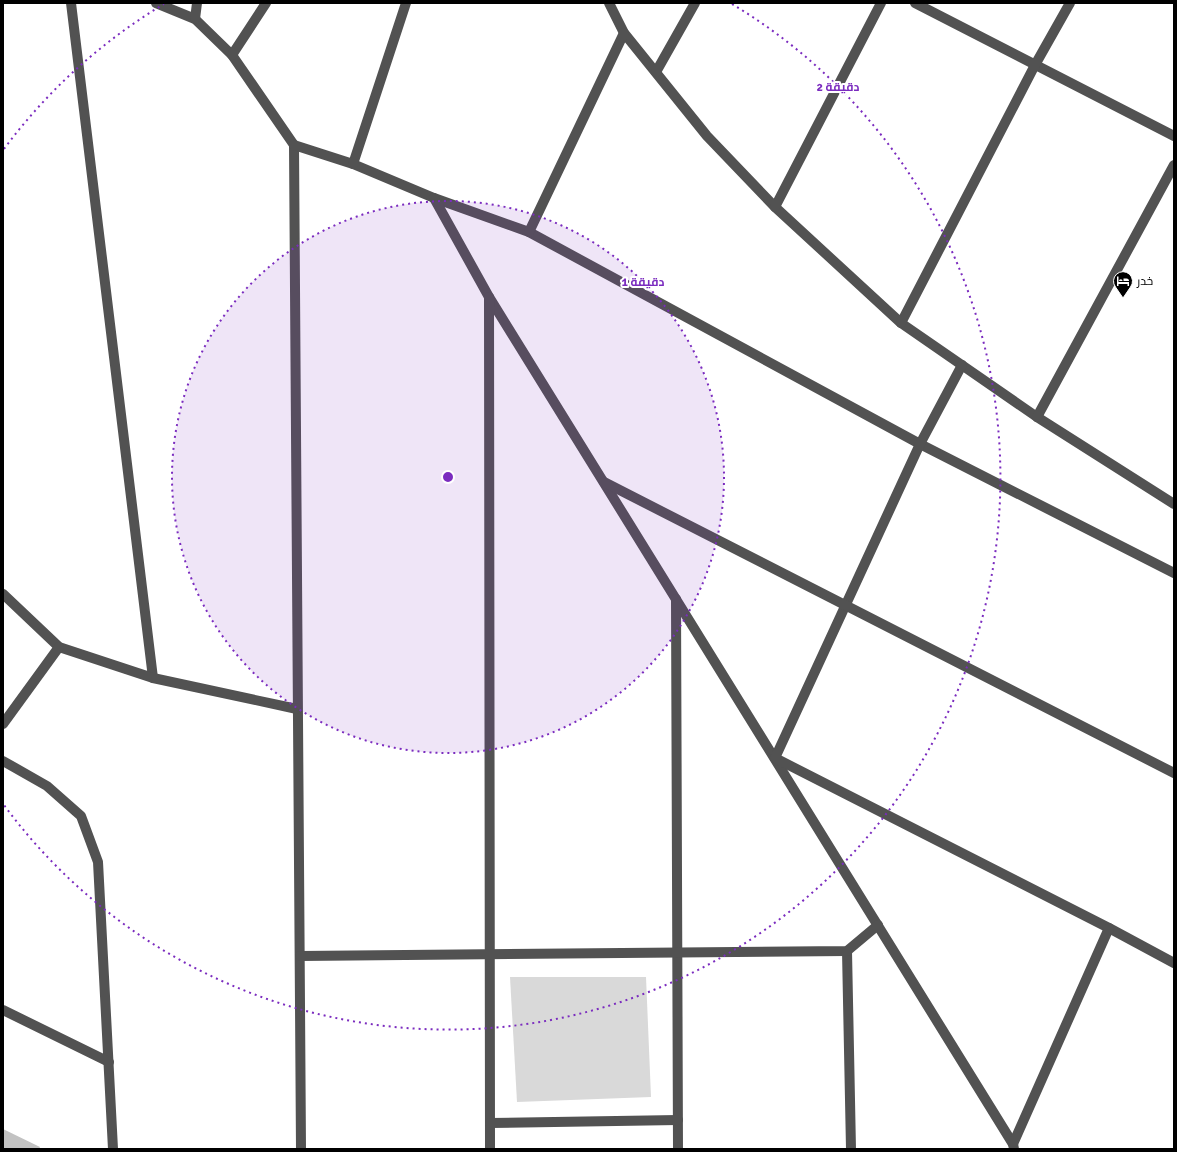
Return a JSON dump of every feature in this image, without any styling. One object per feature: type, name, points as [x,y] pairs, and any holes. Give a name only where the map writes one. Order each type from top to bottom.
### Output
[{"type":"street","points":[[71,3],[153,678]]},
{"type":"street","points":[[156,3],[195,19],[232,55],[294,145],[296,709],[301,1149]]},
{"type":"street","points":[[195,19],[197,3]]},
{"type":"street","points":[[232,55],[266,3]]},
{"type":"street","points":[[354,164],[406,3]]},
{"type":"street","points":[[609,3],[624,33],[707,136],[775,207],[901,323],[1037,417],[1174,504]]},
{"type":"street","points":[[656,72],[695,3]]},
{"type":"street","points":[[775,207],[881,3]]},
{"type":"street","points":[[915,3],[1174,136]]},
{"type":"street","points":[[901,323],[1035,64],[1070,3]]},
{"type":"street","points":[[529,232],[624,33]]},
{"type":"street","points":[[294,145],[354,164],[434,198],[529,232],[920,444],[1174,573]]},
{"type":"street","points":[[1037,417],[1174,165]]},
{"type":"street","points":[[434,198],[488,296],[775,758],[1014,1147]]},
{"type":"street","points":[[488,296],[488,954],[490,1149]]},
{"type":"street","points":[[775,758],[920,444],[962,365]]},
{"type":"street","points":[[603,481],[1174,773]]},
{"type":"street","points":[[3,594],[59,647],[153,678],[296,709]]},
{"type":"street","points":[[676,598],[676,952],[678,1149]]},
{"type":"street","points":[[3,724],[59,647]]},
{"type":"street","points":[[775,758],[1109,928],[1174,963]]},
{"type":"street","points":[[3,761],[47,786],[81,816],[98,862],[113,1149]]},
{"type":"street","points":[[300,956],[847,951],[878,925]]},
{"type":"street","points":[[1014,1147],[1109,928]]},
{"type":"street","points":[[847,951],[851,1149]]},
{"type":"street","points":[[3,1010],[109,1062]]},
{"type":"street","points":[[490,1123],[678,1120]]},
{"type":"shaded area","points":[[510,977],[646,977],[651,1097],[517,1102]]},
{"type":"building","points":[[3,1129],[40,1147],[39,1149],[3,1149]]},
{"type":"place","name":"خدر","points":[[1123,298]]}]
